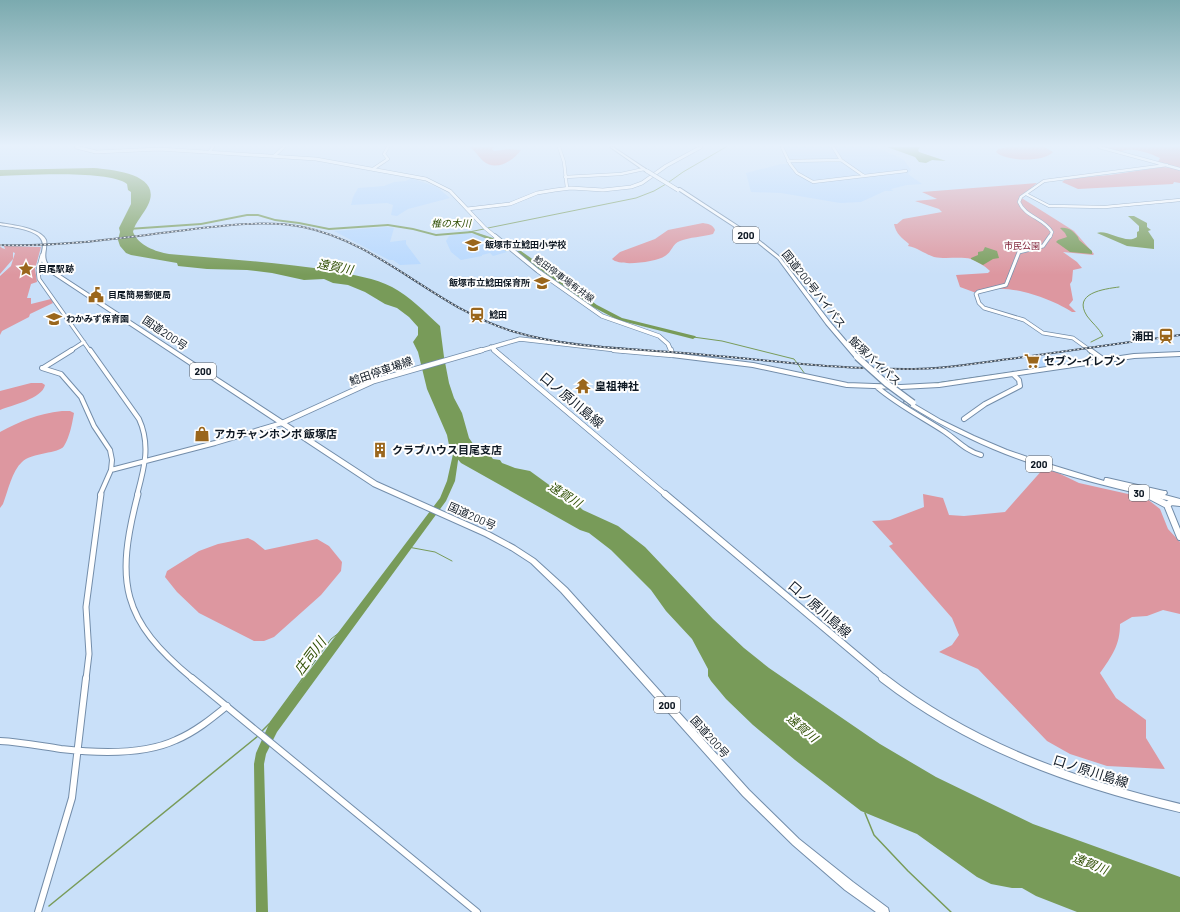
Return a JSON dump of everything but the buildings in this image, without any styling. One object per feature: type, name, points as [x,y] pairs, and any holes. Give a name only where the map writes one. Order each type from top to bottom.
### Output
[{"type":"highway","name":"飯塚バイパス","points":[[678,190],[766,249],[803,291],[856,358],[884,385],[946,426],[1045,466],[1180,502]]},
{"type":"highway","points":[[0,224],[30,230],[41,235],[44,238],[42,255]]},
{"type":"highway","name":"国道200号","points":[[42,255],[45,264],[62,278],[375,484],[487,534],[513,548],[539,566],[564,590],[746,793],[796,842],[849,886],[884,912]]},
{"type":"highway","name":"200","points":[[910,403],[967,432],[1006,449],[1092,476],[1180,496]]},
{"type":"main road","points":[[447,190],[467,209],[510,204],[537,193],[558,190]]},
{"type":"main road","points":[[595,190],[607,190]]},
{"type":"main road","name":"鯰田停車場有井線","points":[[467,209],[485,228],[538,271],[602,316],[659,336],[671,348],[672,355]]},
{"type":"main road","points":[[490,348],[525,339],[580,347],[672,355]]},
{"type":"main road","name":"鯰田停車場線","points":[[282,423],[375,380],[490,348]]},
{"type":"main road","name":"口ノ原川島線","points":[[490,348],[853,654],[900,691],[925,708],[984,742],[1026,762],[1086,783],[1145,801],[1180,808]]},
{"type":"main road","name":"30","points":[[1109,484],[1114,487],[1156,498],[1167,505]]},
{"type":"main road","points":[[1180,502],[1171,502],[1167,505],[1180,537]]},
{"type":"street","points":[[1032,190],[1020,200],[1020,206],[1044,222],[1050,228],[1052,232],[1050,238],[1044,246],[1019,252],[1006,285],[978,292],[976,294],[979,303],[988,310],[1024,320],[1044,333],[1076,339],[1104,360]]},
{"type":"street","points":[[1026,194],[1049,206],[1115,207],[1180,200]]},
{"type":"street","points":[[42,255],[38,270],[39,280],[142,425],[147,448],[146,462],[126,549],[125,575],[132,607],[144,631],[173,663],[477,912]]},
{"type":"street","points":[[38,912],[72,798],[89,654],[86,607],[100,496],[111,470],[110,450],[94,426],[81,397],[61,374],[42,368],[84,342]]},
{"type":"street","points":[[672,355],[722,360],[753,365],[835,383],[877,387],[928,386],[1104,360],[1145,355],[1180,354]]},
{"type":"street","points":[[964,420],[981,407],[1018,387],[1021,375],[1026,372]]},
{"type":"street","points":[[1012,374],[1020,382]]},
{"type":"street","points":[[1001,375],[1013,377],[1020,382]]},
{"type":"street","points":[[877,387],[914,415],[949,435],[968,451],[981,455]]},
{"type":"street","points":[[111,470],[146,462],[282,423]]},
{"type":"street","points":[[0,740],[78,750],[143,749],[168,744],[201,726],[227,706]]},
{"type":"shaded area","points":[[357,190],[440,190],[450,198],[408,209],[397,216],[391,215],[393,205],[387,203],[351,205]]},
{"type":"shaded area","points":[[750,190],[892,190],[893,191],[885,191],[861,202],[840,203],[781,193],[751,192]]},
{"type":"shaded area","points":[[387,227],[394,228],[390,242],[406,240],[406,244],[421,264],[400,265],[393,260],[389,260],[334,231]]},
{"type":"shaded area","name":"飯塚市立鯰田小学校","points":[[464,233],[478,234],[494,241],[507,252],[493,256],[490,253],[461,260],[451,252],[446,241],[449,236]]},
{"type":"shaded area","points":[[1054,356],[1063,364],[1034,368],[1025,359]]},
{"type":"green space","name":"市民公園","points":[[953,190],[1029,190],[1020,197],[1074,231],[1094,254],[1063,252],[1077,262],[1082,268],[1073,270],[1072,281],[1070,284],[1073,300],[1069,305],[1076,312],[1072,312],[1026,292],[1000,289],[988,290],[979,294],[960,287],[956,275],[988,273],[990,271],[972,259],[934,257],[908,246],[909,244],[896,230],[894,224],[897,224],[903,219],[942,212],[939,209],[915,201],[937,199],[922,192]]},
{"type":"green space","points":[[703,223],[709,224],[713,227],[715,230],[713,234],[677,242],[665,256],[660,258],[638,263],[622,263],[612,259],[620,252],[655,239],[668,230]]},
{"type":"green space","points":[[0,246],[13,252],[13,259],[0,274]]},
{"type":"green space","points":[[4,246],[41,247],[35,269],[37,282],[31,284],[27,298],[31,298],[31,304],[51,299],[53,303],[30,314],[29,317],[2,331],[0,335],[0,276],[11,266],[15,253],[5,249]]},
{"type":"green space","points":[[31,383],[42,383],[45,385],[43,390],[33,398],[0,410],[0,391]]},
{"type":"green space","points":[[62,411],[70,411],[74,413],[72,426],[64,446],[61,449],[32,456],[22,462],[13,476],[3,504],[0,508],[0,432],[30,418]]},
{"type":"green space","points":[[1044,468],[1050,469],[1079,483],[1146,498],[1160,509],[1168,529],[1180,542],[1180,614],[1163,610],[1147,616],[1132,617],[1120,624],[1117,644],[1100,673],[1116,698],[1146,720],[1146,738],[1165,769],[1107,766],[1070,754],[1047,741],[978,669],[939,652],[952,645],[959,635],[952,618],[889,546],[893,544],[872,521],[890,520],[924,507],[923,494],[943,498],[949,515],[964,516],[1005,512]]},
{"type":"green space","points":[[248,538],[265,550],[317,539],[329,546],[342,562],[341,571],[321,595],[274,637],[264,641],[254,641],[199,613],[177,592],[165,577],[167,571],[199,551],[218,544]]},
{"type":"water","name":"遠賀川","points":[[128,190],[150,190],[151,195],[148,205],[133,232],[139,241],[153,250],[169,254],[272,263],[334,271],[378,281],[405,295],[440,326],[449,383],[454,398],[462,413],[469,438],[476,448],[487,451],[493,459],[500,460],[502,463],[515,468],[530,471],[564,498],[574,502],[583,510],[618,526],[645,547],[713,619],[744,648],[769,668],[880,744],[936,777],[1033,824],[1180,877],[1180,912],[1077,912],[1036,896],[1022,888],[1012,888],[991,884],[977,877],[917,834],[861,811],[795,760],[753,725],[726,699],[708,676],[708,669],[692,639],[666,611],[651,590],[611,550],[589,533],[580,530],[461,463],[450,450],[447,435],[427,389],[418,352],[413,342],[418,335],[418,327],[409,317],[397,308],[385,304],[365,292],[348,285],[333,283],[324,279],[304,280],[272,273],[247,270],[207,269],[178,266],[177,263],[126,253],[120,246],[118,240],[120,232],[119,228],[131,204],[131,192]]},
{"type":"water","points":[[1128,216],[1134,216],[1147,223],[1147,227],[1151,230],[1148,231],[1154,240],[1154,249],[1127,246],[1097,233],[1101,232],[1128,239],[1137,237],[1139,226]]},
{"type":"water","points":[[1060,228],[1066,228],[1072,231],[1079,240],[1092,251],[1092,254],[1070,252],[1056,242],[1067,237]]},
{"type":"water","points":[[985,247],[997,251],[999,258],[993,259],[983,265],[971,259],[978,255],[978,252],[983,251]]},
{"type":"waterway","points":[[488,228],[636,198],[656,190]]},
{"type":"waterway","name":"椎の木川","points":[[128,229],[201,224],[247,215],[258,215],[275,220],[329,229],[388,225],[436,235],[472,232],[497,241],[508,250]]},
{"type":"waterway","name":"椎の木川","points":[[469,232],[484,229]]},
{"type":"waterway","name":"椎の木川","points":[[519,252],[595,306],[620,319],[693,337]]},
{"type":"waterway","points":[[1091,342],[1103,336],[1100,330],[1087,316],[1083,308],[1084,302],[1087,297],[1098,291],[1119,287]]},
{"type":"waterway","points":[[693,337],[722,341],[794,359],[805,374],[808,375]]},
{"type":"waterway","points":[[1079,362],[1087,361],[1090,353]]},
{"type":"waterway","points":[[930,384],[1069,364]]},
{"type":"waterway","points":[[876,384],[883,384]]},
{"type":"waterway","points":[[892,385],[903,385]]},
{"type":"waterway","name":"庄司川","points":[[262,912],[259,764],[261,753],[273,728],[443,499],[451,481],[457,447]]},
{"type":"waterway","points":[[408,547],[435,552],[452,561]]},
{"type":"waterway","points":[[302,679],[331,639],[349,625]]},
{"type":"waterway","points":[[261,732],[270,723],[303,678]]},
{"type":"waterway","points":[[49,906],[258,736]]},
{"type":"waterway","points":[[865,813],[874,835],[908,871],[951,912]]},
{"type":"railway","points":[[0,245],[43,245],[85,242],[236,225],[270,224],[303,227],[332,235],[359,247],[460,309],[487,322],[515,332],[556,341],[599,347],[713,355],[828,366],[885,369],[940,368],[1180,335]]},
{"type":"place","name":"飯塚市立鯰田小学校","points":[[473,245]]},
{"type":"place","name":"目尾駅跡","points":[[26,269]]},
{"type":"place","name":"飯塚市立鯰田保育所","points":[[542,283]]},
{"type":"place","name":"目尾簡易郵便局","points":[[96,295]]},
{"type":"place","name":"鯰田","points":[[477,315]]},
{"type":"place","name":"わかみず保育園","points":[[54,319]]},
{"type":"place","name":"浦田","points":[[1166,336]]},
{"type":"place","name":"セブン-イレブン","points":[[1032,361]]},
{"type":"place","name":"皇祖神社","points":[[583,386]]},
{"type":"place","name":"アカチャンホンポ 飯塚店","points":[[202,434]]},
{"type":"place","name":"クラブハウス目尾支店","points":[[380,450]]}]
